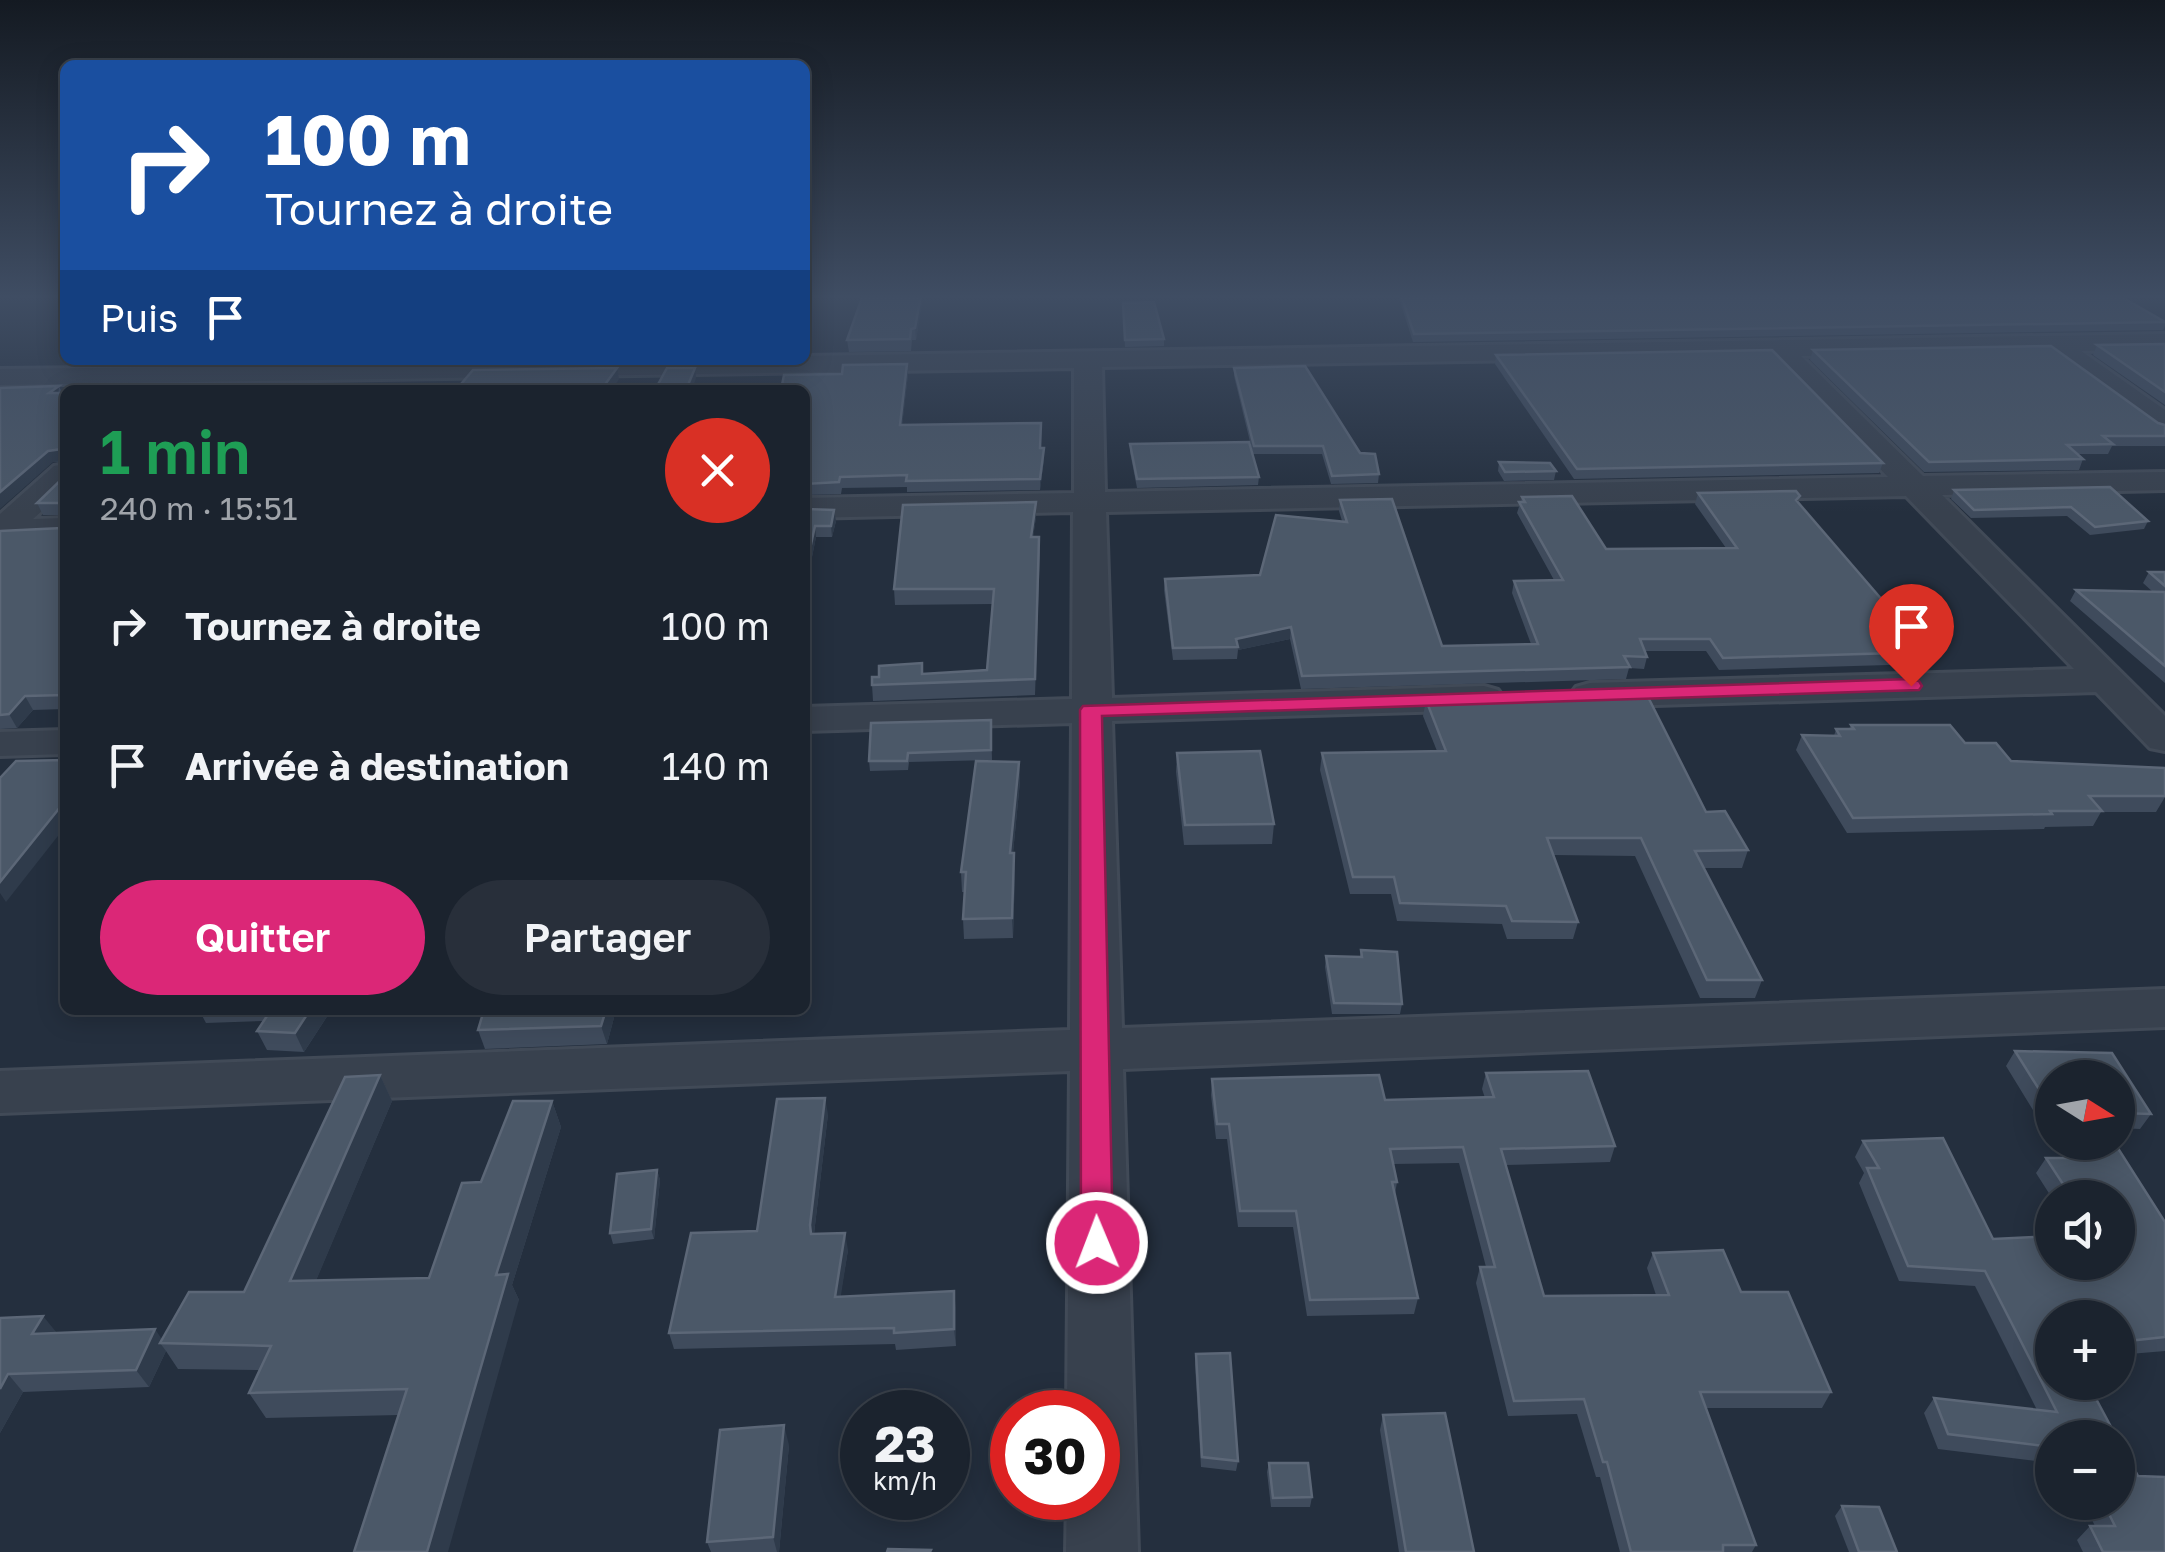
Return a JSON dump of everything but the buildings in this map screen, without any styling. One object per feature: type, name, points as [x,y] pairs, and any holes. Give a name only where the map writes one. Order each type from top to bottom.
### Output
[{"type":"street","points":[[0,377],[166,382],[777,367]]},
{"type":"street","points":[[1088,367],[1102,1552]]},
{"type":"street","points":[[1798,367],[2165,739]]},
{"type":"street","points":[[2087,367],[2165,424]]},
{"type":"street","points":[[1,530],[60,477]]},
{"type":"street","points":[[810,508],[2165,481]]},
{"type":"street","points":[[1,530],[60,528]]},
{"type":"street","points":[[810,719],[2106,680]]},
{"type":"street","points":[[0,744],[60,742]]},
{"type":"street","points":[[0,1092],[2165,1008]]},
{"type":"route","points":[[1097,1243],[1091,710],[1911,686]]}]
